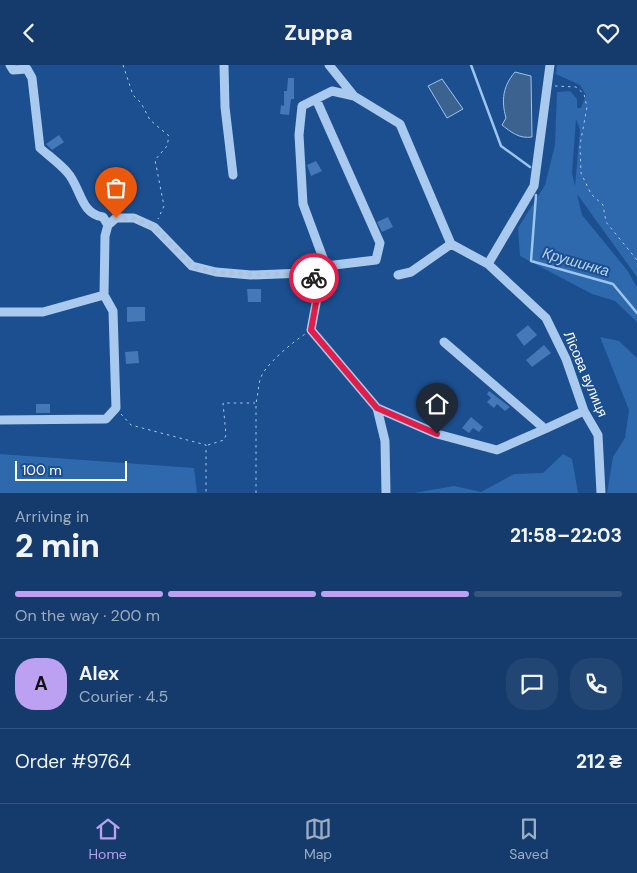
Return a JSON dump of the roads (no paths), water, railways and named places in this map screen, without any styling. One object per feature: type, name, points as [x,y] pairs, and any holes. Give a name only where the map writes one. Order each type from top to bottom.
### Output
[{"type":"street","points":[[10,65],[13,70],[27,69],[32,77],[40,148],[69,173],[86,208],[96,216],[103,217],[108,225]]},
{"type":"street","points":[[224,65],[224,107],[233,175]]},
{"type":"street","points":[[330,65],[354,96]]},
{"type":"street","points":[[488,264],[534,186],[550,65]]},
{"type":"street","points":[[398,275],[411,272],[451,243],[400,124],[354,96],[332,91],[302,106],[300,135],[303,204],[326,266],[320,281],[311,330],[377,408],[437,434],[497,450],[584,411]]},
{"type":"street","points":[[316,99],[380,243],[376,260],[326,266]]},
{"type":"street","points":[[0,420],[106,419],[116,408],[113,311],[104,295],[105,236],[108,225],[116,218],[134,218],[154,227],[192,266],[216,272],[252,275],[304,273],[320,281]]},
{"type":"street","name":"Лісова вулиця","points":[[451,243],[488,264],[546,318],[566,359],[584,411],[598,435],[601,493]]},
{"type":"street","points":[[0,312],[43,312],[104,295]]},
{"type":"street","points":[[444,342],[545,429]]},
{"type":"street","points":[[377,408],[385,441],[386,493]]},
{"type":"waterway","name":"Крушинка","points":[[471,65],[501,146],[530,167]]},
{"type":"waterway","name":"Крушинка","points":[[536,195],[531,261],[613,284],[637,313]]}]
